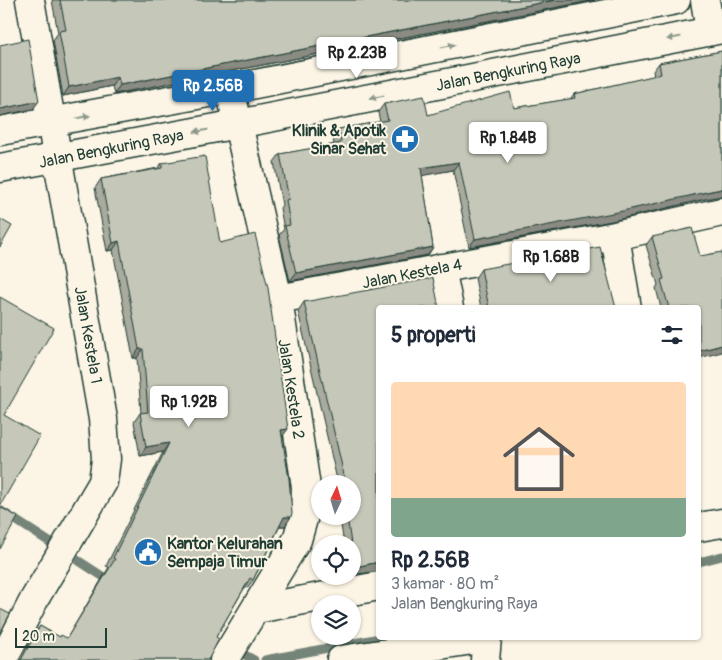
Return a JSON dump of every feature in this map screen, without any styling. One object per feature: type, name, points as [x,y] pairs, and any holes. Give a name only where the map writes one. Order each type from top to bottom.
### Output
[{"type":"street","name":"Jalan Kestela 1","points":[[3,660],[103,482],[106,459],[103,419],[30,0]]},
{"type":"street","points":[[0,132],[230,89],[676,0]]},
{"type":"street","points":[[705,0],[716,30]]},
{"type":"street","name":"Jalan Bengkuring Raya","points":[[0,168],[58,159],[716,30]]},
{"type":"street","name":"Jalan Kestela 2","points":[[230,89],[278,299],[306,487],[305,512],[297,540],[230,651]]},
{"type":"street","name":"Jalan Kestela 4","points":[[278,299],[615,236],[722,212]]},
{"type":"street","points":[[615,236],[626,305]]},
{"type":"street","points":[[441,268],[448,305]]},
{"type":"street","points":[[701,527],[722,523]]},
{"type":"street","points":[[256,610],[376,587]]},
{"type":"street","points":[[341,660],[474,640]]},
{"type":"street","points":[[485,660],[487,640]]},
{"type":"building","points":[[60,0],[555,0],[120,85],[118,77],[69,87],[59,31],[66,30]]},
{"type":"building","points":[[28,39],[39,101],[0,109],[0,45]]},
{"type":"building","points":[[722,51],[722,189],[618,212],[475,239],[459,162],[421,168],[433,247],[296,273],[285,226],[290,225],[286,200],[289,199],[280,154],[341,143],[339,129],[388,120],[384,104],[424,96],[428,115],[510,92],[514,108],[575,98],[574,94],[661,74],[659,63]]},
{"type":"building","points":[[205,156],[220,243],[255,234],[268,288],[288,429],[281,430],[289,479],[291,517],[284,517],[253,580],[250,578],[216,637],[219,639],[208,660],[21,660],[40,626],[60,637],[61,635],[67,638],[115,559],[113,558],[169,443],[146,447],[140,413],[148,412],[143,349],[139,349],[119,241],[113,243],[101,179],[162,168],[162,163]]},
{"type":"building","points":[[0,219],[12,226],[0,247]]},
{"type":"building","points":[[692,228],[700,256],[722,252],[722,345],[701,350],[701,305],[668,305],[661,280],[664,279],[652,237]]},
{"type":"building","points":[[600,247],[615,305],[488,305],[481,269]]},
{"type":"building","points":[[433,278],[438,305],[376,305],[376,563],[361,566],[361,535],[350,535],[348,525],[361,525],[361,475],[344,475],[304,302]]},
{"type":"building","points":[[0,297],[54,328],[4,415],[40,436],[0,506]]},
{"type":"building","points":[[0,507],[18,517],[0,549]]},
{"type":"building","points":[[0,609],[10,614],[0,633]]},
{"type":"waterway","points":[[0,510],[113,583]]},
{"type":"waterway","points":[[701,561],[722,556]]},
{"type":"waterway","points":[[265,660],[376,639]]},
{"type":"waterway","points":[[234,649],[254,660]]},
{"type":"place","name":"Klinik & Apotik Sinar Sehat","points":[[405,139]]},
{"type":"place","name":"Kantor Kelurahan Sempaja Timur","points":[[148,552]]}]
